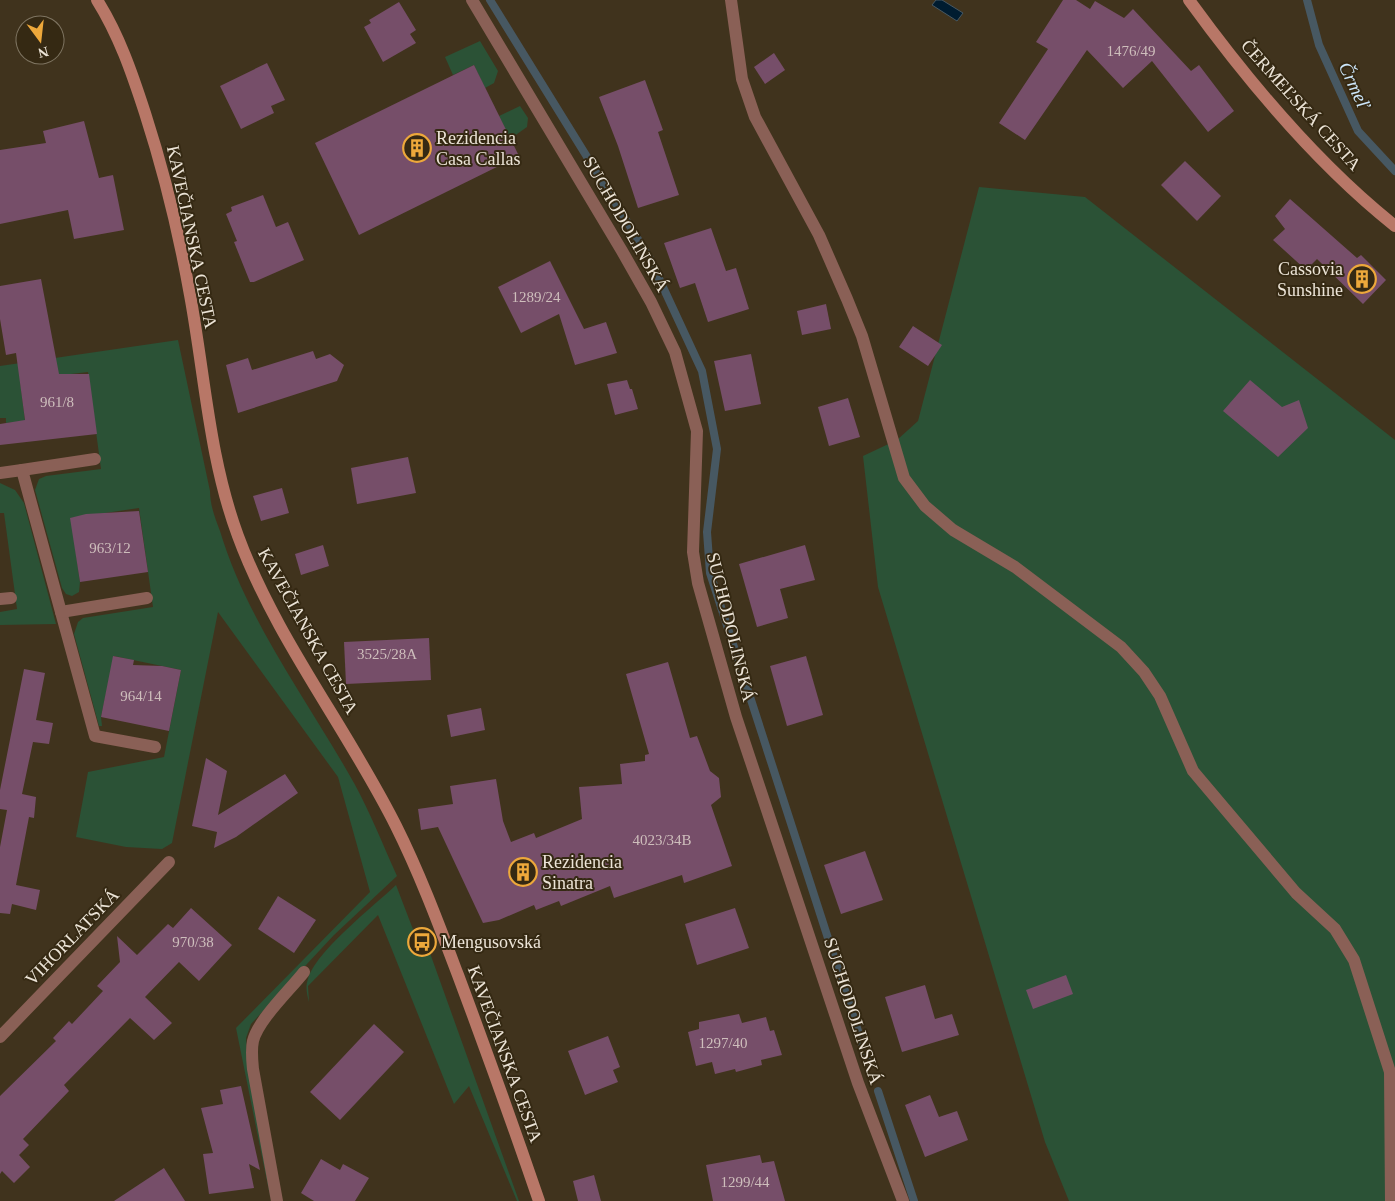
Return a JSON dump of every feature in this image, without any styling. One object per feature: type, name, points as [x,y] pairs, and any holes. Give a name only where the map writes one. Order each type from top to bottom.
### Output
[{"type":"street","name":"KAVEČIANSKA CESTA","points":[[96,0],[118,37],[157,149],[190,297],[220,481],[238,537],[261,588],[304,666],[369,775],[418,873],[488,1057],[539,1201]]},
{"type":"street","name":"SUCHODOLINSKÁ","points":[[472,0],[622,251],[651,302],[675,352],[697,431],[693,552],[698,583],[736,717],[858,1083],[903,1201]]},
{"type":"street","points":[[731,0],[742,79],[755,118],[819,235],[856,321],[904,478],[925,506],[953,530],[1015,567],[1121,647],[1144,672],[1160,696],[1193,770],[1296,893],[1336,929],[1354,960],[1390,1072],[1391,1201]]},
{"type":"street","name":"ČERMEĽSKÁ CESTA","points":[[1189,0],[1261,92],[1344,180],[1395,226]]},
{"type":"street","points":[[0,473],[95,459]]},
{"type":"street","points":[[22,470],[95,736],[155,747]]},
{"type":"street","points":[[61,612],[147,598]]},
{"type":"street","name":"VIHORLATSKÁ","points":[[0,1036],[169,862]]},
{"type":"street","points":[[277,1201],[253,1069],[252,1052],[258,1028],[304,972]]},
{"type":"green space","points":[[480,41],[498,71],[494,83],[485,88],[474,65],[453,75],[445,57]]},
{"type":"green space","points":[[520,106],[528,118],[527,127],[510,139],[499,116]]},
{"type":"green space","points":[[979,187],[1085,197],[1395,440],[1395,1201],[1069,1201],[1045,1142],[878,587],[863,456],[897,440],[918,421]]},
{"type":"green space","points":[[178,340],[212,506],[232,564],[262,629],[360,794],[397,876],[334,935],[251,1024],[246,1038],[248,1065],[271,1201],[236,1028],[370,892],[338,777],[218,612],[172,843],[162,849],[126,847],[76,837],[88,772],[164,757],[181,670],[114,656],[101,717],[102,726],[99,726],[74,634],[78,622],[83,618],[153,607],[139,508],[71,518],[80,582],[79,592],[72,596],[66,594],[62,588],[35,490],[39,479],[46,476],[101,469],[88,372],[20,380],[25,421],[6,423],[6,418],[0,418],[0,366]]},
{"type":"green space","points":[[0,483],[15,490],[24,503],[56,624],[0,625],[0,612],[17,609],[4,513],[0,513]]},
{"type":"green space","points":[[396,885],[419,945],[426,942],[519,1201],[517,1201],[469,1086],[454,1104],[378,915],[308,986],[309,1002],[307,982],[313,968],[322,955],[347,929]]},
{"type":"water","points":[[936,0],[942,0],[963,13],[957,21],[932,5]]},
{"type":"building","points":[[1063,0],[1076,0],[1090,9],[1095,1],[1124,18],[1133,9],[1191,71],[1199,65],[1234,111],[1208,132],[1152,61],[1123,88],[1087,50],[1025,140],[999,123],[1048,49],[1036,42]]},
{"type":"building","points":[[399,2],[416,30],[410,34],[416,43],[383,62],[364,27],[371,23],[369,20]]},
{"type":"building","points":[[774,53],[785,70],[765,84],[754,67]]},
{"type":"building","points":[[267,63],[285,100],[271,106],[274,113],[241,129],[220,86]]},
{"type":"building","name":"Rezidencia Casa Callas","points":[[474,65],[519,156],[359,235],[315,143]]},
{"type":"building","points":[[645,80],[663,130],[658,132],[679,195],[638,208],[618,146],[599,97]]},
{"type":"building","points":[[84,121],[99,178],[113,175],[124,230],[74,239],[68,210],[0,224],[0,150],[46,143],[43,131]]},
{"type":"building","points":[[1185,161],[1221,196],[1197,221],[1161,185]]},
{"type":"building","points":[[263,195],[276,227],[288,222],[304,260],[254,282],[250,282],[234,242],[237,241],[226,214],[232,211],[231,207]]},
{"type":"building","points":[[1290,199],[1357,258],[1361,255],[1386,280],[1363,304],[1317,259],[1306,270],[1273,240],[1285,229],[1275,216]]},
{"type":"building","points":[[711,228],[726,271],[736,268],[749,309],[708,322],[695,283],[680,288],[664,243]]},
{"type":"building","points":[[550,261],[584,329],[606,322],[617,353],[575,365],[559,314],[521,333],[498,287]]},
{"type":"building","points":[[41,279],[59,374],[89,374],[97,434],[0,445],[0,424],[25,420],[16,353],[6,355],[0,319],[0,286]]},
{"type":"building","points":[[826,304],[831,329],[802,335],[797,311]]},
{"type":"building","points":[[913,326],[942,345],[928,366],[899,347]]},
{"type":"building","points":[[313,351],[316,359],[330,354],[344,365],[337,381],[238,413],[226,365],[248,358],[252,370]]},
{"type":"building","points":[[751,354],[761,404],[725,411],[714,361]]},
{"type":"building","points":[[627,380],[638,409],[615,415],[607,384]]},
{"type":"building","points":[[1250,380],[1282,407],[1299,400],[1308,428],[1278,457],[1223,411]]},
{"type":"building","points":[[848,398],[860,437],[829,446],[818,407]]},
{"type":"building","points":[[408,457],[416,493],[357,504],[351,468]]},
{"type":"building","points":[[282,488],[289,513],[261,521],[253,496]]},
{"type":"building","points":[[139,511],[148,572],[80,582],[70,518],[86,514]]},
{"type":"building","points":[[323,545],[329,566],[301,575],[295,554]]},
{"type":"building","points":[[805,545],[815,580],[780,589],[788,618],[757,627],[739,564]]},
{"type":"building","points":[[429,638],[431,680],[346,684],[344,642]]},
{"type":"building","points":[[113,656],[134,660],[133,665],[162,666],[181,670],[169,731],[101,717]]},
{"type":"building","points":[[806,656],[823,715],[787,726],[770,666]]},
{"type":"building","points":[[668,662],[690,738],[697,736],[710,771],[719,778],[721,797],[711,805],[732,866],[684,883],[682,875],[614,898],[610,886],[561,906],[559,901],[536,910],[534,905],[499,920],[483,923],[438,827],[421,830],[418,809],[453,804],[450,786],[496,779],[503,821],[511,842],[534,833],[536,838],[582,819],[579,787],[622,784],[620,764],[645,761],[645,755],[649,754],[626,674]]},
{"type":"building","points":[[24,669],[45,673],[36,720],[53,723],[49,744],[33,742],[22,794],[36,797],[34,818],[29,817],[16,885],[40,890],[36,910],[12,904],[10,914],[0,913],[0,847],[7,810],[0,809],[0,790]]},
{"type":"building","points":[[481,708],[485,730],[451,737],[447,715]]},
{"type":"building","points":[[206,758],[227,771],[218,815],[285,774],[298,793],[236,837],[214,848],[217,832],[192,826]]},
{"type":"building","points":[[865,851],[883,900],[841,914],[824,865]]},
{"type":"building","points":[[278,896],[316,920],[294,953],[258,929]]},
{"type":"building","points":[[191,908],[232,945],[199,981],[179,962],[145,997],[172,1023],[154,1040],[130,1018],[64,1085],[69,1091],[23,1139],[29,1145],[19,1155],[30,1167],[14,1183],[2,1171],[0,1174],[0,1096],[56,1041],[53,1038],[69,1021],[72,1024],[103,991],[97,986],[120,962],[117,936],[137,955],[168,924],[173,928]]},
{"type":"building","points":[[735,908],[749,948],[697,965],[685,924]]},
{"type":"building","points":[[1066,975],[1073,994],[1033,1009],[1026,990]]},
{"type":"building","points":[[925,985],[935,1019],[952,1014],[959,1035],[902,1052],[885,997]]},
{"type":"building","points":[[739,1014],[742,1023],[766,1017],[770,1031],[774,1030],[782,1055],[761,1060],[762,1065],[736,1072],[735,1069],[715,1074],[712,1062],[696,1066],[688,1032],[699,1029],[699,1022]]},
{"type":"building","points":[[374,1024],[404,1052],[340,1120],[310,1092]]},
{"type":"building","points":[[608,1036],[620,1067],[613,1070],[618,1082],[585,1095],[568,1051]]},
{"type":"building","points":[[241,1086],[260,1170],[249,1164],[254,1188],[209,1194],[203,1154],[213,1153],[201,1108],[223,1104],[220,1090]]},
{"type":"building","points":[[930,1095],[939,1117],[957,1111],[968,1140],[925,1157],[905,1105]]},
{"type":"building","points":[[760,1155],[762,1163],[774,1161],[785,1201],[713,1201],[706,1165]]},
{"type":"building","points":[[321,1159],[340,1170],[343,1164],[369,1178],[355,1201],[314,1201],[301,1193]]},
{"type":"building","points":[[164,1168],[185,1201],[114,1201]]},
{"type":"building","points":[[594,1175],[601,1201],[578,1201],[573,1181]]},
{"type":"waterway","points":[[490,0],[649,257],[702,371],[717,449],[707,532],[710,573],[869,1065]]},
{"type":"waterway","name":"Črmeľ","points":[[1307,0],[1319,45],[1358,131],[1395,171]]},
{"type":"waterway","points":[[878,1091],[914,1201]]},
{"type":"place","name":"Rezidencia Casa Callas","points":[[417,148]]},
{"type":"place","name":"Cassovia Sunshine","points":[[1362,279]]},
{"type":"place","name":"Rezidencia Sinatra","points":[[523,872]]},
{"type":"place","name":"Mengusovská","points":[[422,942]]}]
